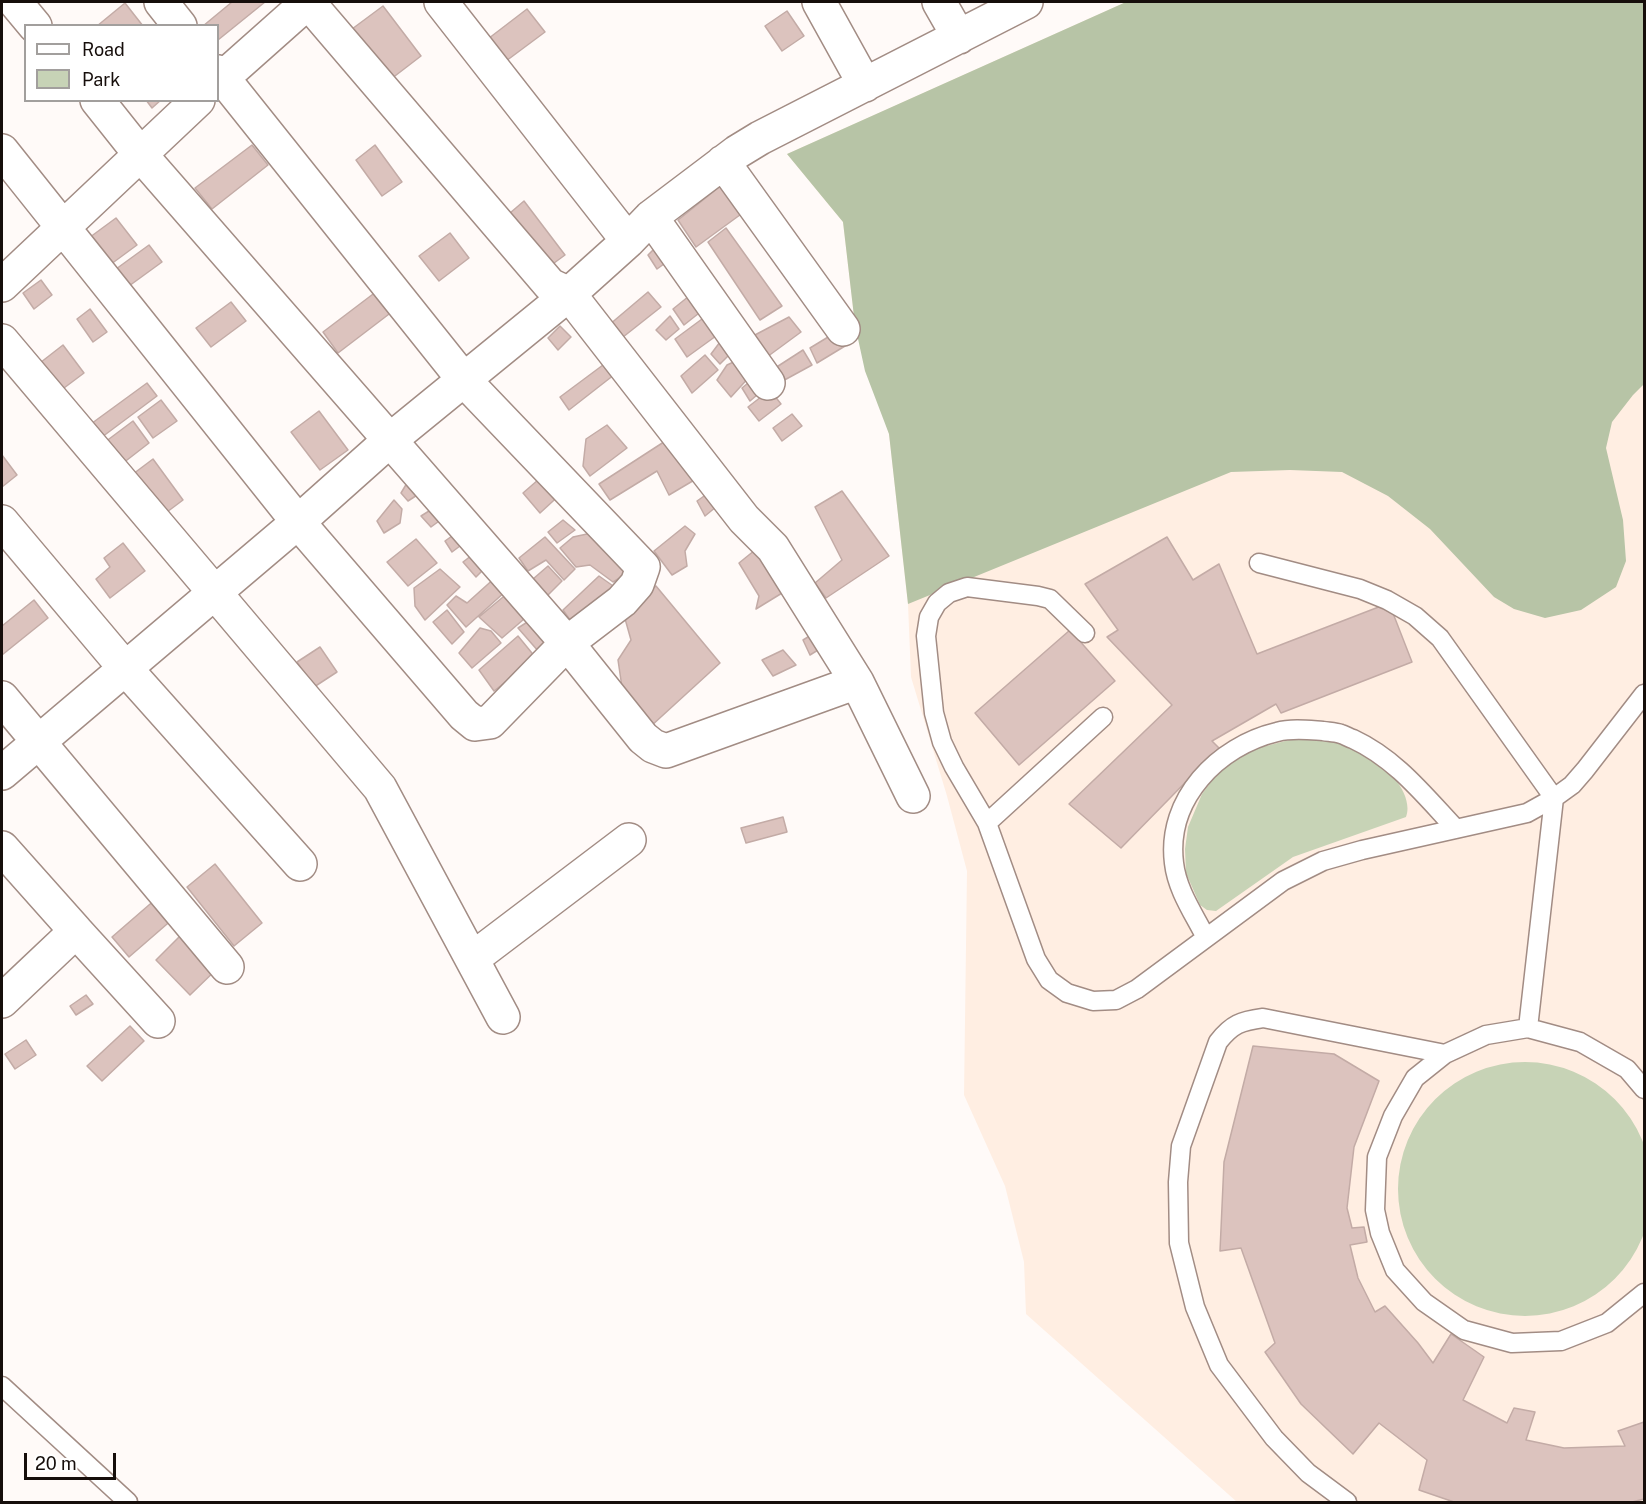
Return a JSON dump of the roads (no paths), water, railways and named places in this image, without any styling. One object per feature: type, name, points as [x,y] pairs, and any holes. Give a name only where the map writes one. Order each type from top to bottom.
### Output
[{"type":"street","points":[[15,2],[33,24]]},
{"type":"street","points":[[161,2],[178,24]]},
{"type":"street","points":[[2,151],[298,522],[464,715],[475,724],[490,722],[567,643],[622,601],[637,584],[643,567],[464,381],[219,78],[308,2],[550,285],[569,294],[744,519],[773,548],[857,682],[913,796]]},
{"type":"street","points":[[441,2],[628,241]]},
{"type":"street","points":[[819,2],[866,85]]},
{"type":"street","points":[[939,2],[959,37]]},
{"type":"street","points":[[2,773],[298,522],[390,440],[569,294],[651,217],[723,162],[760,138],[1026,2]]},
{"type":"street","points":[[99,102],[140,154],[567,643],[643,738],[653,746],[666,751],[857,682]]},
{"type":"street","points":[[2,285],[196,102]]},
{"type":"street","points":[[723,162],[843,329]]},
{"type":"street","points":[[651,217],[768,383]]},
{"type":"street","points":[[2,341],[380,788],[503,1017]]},
{"type":"street","points":[[2,522],[125,668],[300,864]]},
{"type":"street","points":[[2,698],[227,967]]},
{"type":"street","points":[[472,960],[629,840]]},
{"type":"street","points":[[2,848],[158,1021]]},
{"type":"street","points":[[2,1001],[76,931]]},
{"type":"lane","points":[[1259,563],[1360,589],[1387,600],[1415,616],[1440,638],[1554,798],[1528,1028]]},
{"type":"lane","points":[[1085,633],[1050,599],[967,587],[949,593],[937,603],[929,617],[926,636],[934,713],[942,742],[987,823],[1036,959],[1049,980],[1067,993],[1093,1001],[1116,1000],[1137,989],[1282,881],[1323,861],[1527,813],[1554,798],[1572,785],[1586,770],[1644,694]]},
{"type":"lane","points":[[987,823],[1103,717]]},
{"type":"lane","points":[[1206,938],[1178,886],[1173,862],[1174,839],[1179,813],[1193,787],[1221,758],[1252,740],[1279,731],[1307,730],[1341,734],[1371,747],[1402,771],[1456,829]]},
{"type":"lane","points":[[1347,1503],[1308,1473],[1274,1438],[1219,1365],[1195,1307],[1179,1243],[1178,1182],[1181,1146],[1218,1042],[1227,1030],[1246,1021],[1263,1017],[1445,1054]]},
{"type":"lane","points":[[1644,1089],[1627,1069],[1580,1042],[1528,1028],[1486,1035],[1445,1054],[1415,1078],[1393,1116],[1377,1157],[1375,1210],[1380,1233],[1395,1270],[1424,1302],[1464,1330],[1512,1343],[1561,1341],[1607,1323],[1644,1293]]},
{"type":"lane","points":[[2,1386],[128,1503]]}]
